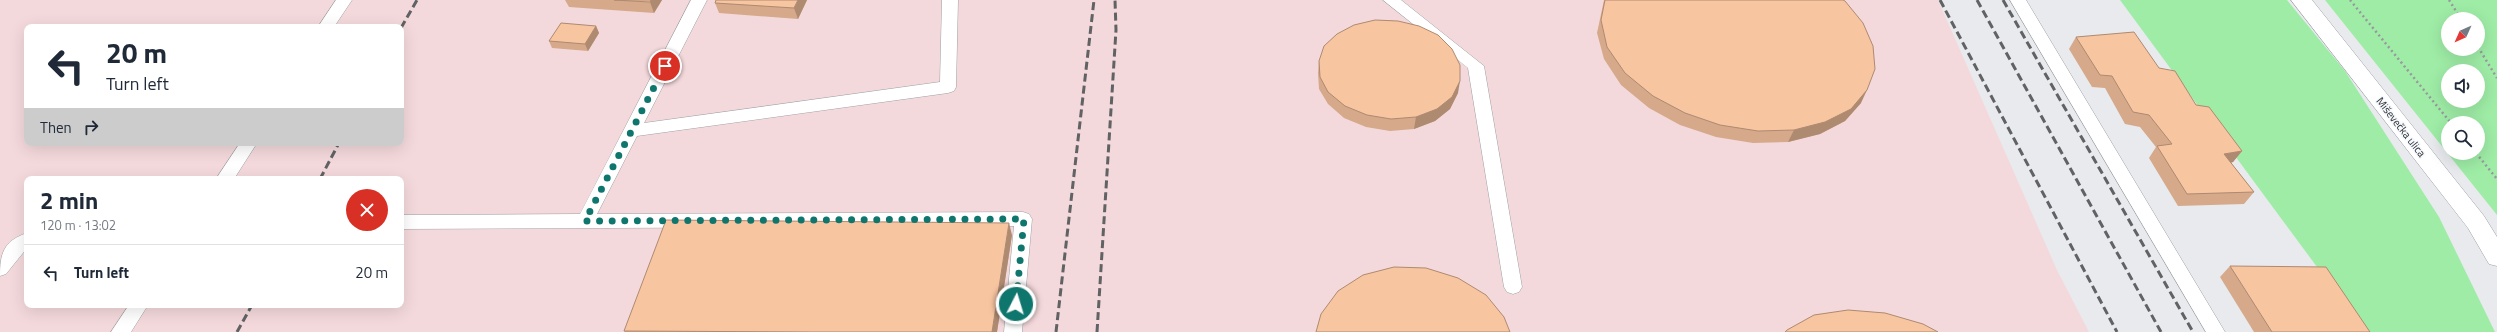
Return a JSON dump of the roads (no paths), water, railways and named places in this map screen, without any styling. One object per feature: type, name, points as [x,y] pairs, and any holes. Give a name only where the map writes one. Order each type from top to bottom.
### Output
[{"type":"street","name":"Miševečka ulica","points":[[2301,0],[2476,222],[2497,257]]},
{"type":"lane","points":[[328,24],[344,0]]},
{"type":"lane","points":[[585,221],[699,0]]},
{"type":"lane","points":[[631,131],[948,87],[950,0]]},
{"type":"lane","points":[[1391,0],[1476,66],[1513,287]]},
{"type":"lane","points":[[2018,0],[2216,332]]},
{"type":"lane","points":[[227,176],[247,146]]},
{"type":"lane","points":[[404,222],[1024,219],[1013,332]]},
{"type":"lane","points":[[0,269],[18,245],[24,242]]},
{"type":"lane","points":[[120,332],[137,308]]},
{"type":"railway","points":[[403,24],[417,0]]},
{"type":"railway","points":[[1056,332],[1094,0]]},
{"type":"railway","points":[[1097,332],[1116,30],[1115,0]]},
{"type":"railway","points":[[1940,0],[2117,332]]},
{"type":"railway","points":[[1977,0],[2161,332]]},
{"type":"railway","points":[[2003,0],[2193,332]]},
{"type":"railway","points":[[322,176],[337,146]]},
{"type":"railway","points":[[237,332],[250,308]]}]
